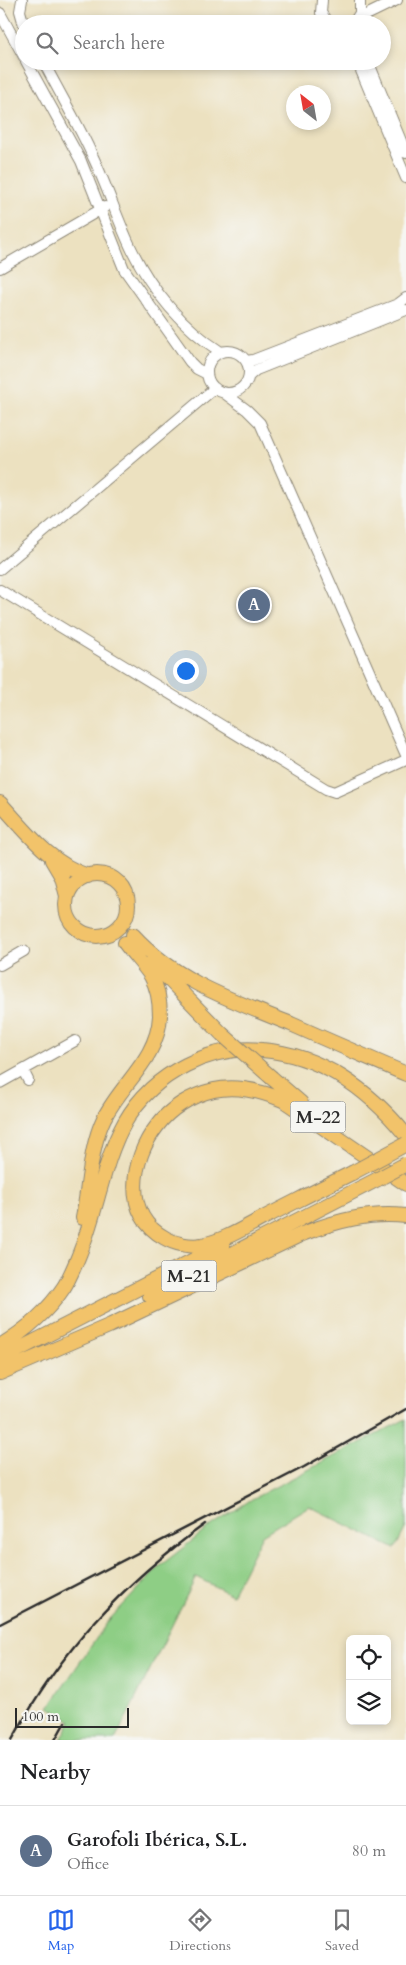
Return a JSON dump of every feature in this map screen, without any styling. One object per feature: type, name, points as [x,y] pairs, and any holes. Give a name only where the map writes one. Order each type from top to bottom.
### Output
[{"type":"highway","name":"M-22","points":[[0,803],[46,852],[61,865],[88,876],[104,875],[118,883],[127,899],[126,916],[129,939],[148,959],[222,1034],[272,1078],[365,1156],[406,1184]]},
{"type":"highway","name":"M-22","points":[[46,852],[62,877],[67,896],[66,912],[76,928],[89,935],[129,939]]},
{"type":"highway","points":[[67,896],[78,881],[88,876]]},
{"type":"highway","points":[[104,935],[113,931],[126,916]]},
{"type":"highway","points":[[129,939],[197,984],[235,1003],[406,1074]]},
{"type":"highway","points":[[72,1272],[80,1241],[99,1133],[110,1110],[146,1059],[155,1042],[159,1028],[160,1008],[158,992],[151,976],[129,939]]},
{"type":"highway","points":[[0,1346],[46,1311],[64,1287],[86,1239],[108,1158],[124,1122],[134,1107],[160,1081],[175,1070],[208,1055],[232,1050],[278,1051],[300,1057],[343,1077],[380,1106],[406,1139],[353,1175],[235,1232],[200,1245],[184,1244],[170,1240],[158,1234],[144,1219],[139,1209],[135,1188],[135,1175],[148,1138],[158,1124],[184,1102],[214,1090],[247,1089],[265,1092],[283,1100],[365,1156]]},
{"type":"highway","name":"M-21","points":[[0,1358],[353,1175],[406,1150]]},
{"type":"highway","name":"M-21","points":[[0,1373],[406,1164]]},
{"type":"highway","points":[[0,1373],[111,1325],[302,1234],[326,1225],[363,1216],[406,1216]]},
{"type":"street","points":[[21,15],[22,0]]},
{"type":"street","points":[[359,15],[360,0]]},
{"type":"street","points":[[368,15],[397,0]]},
{"type":"street","points":[[321,1],[322,15]]},
{"type":"street","points":[[0,13],[15,40]]},
{"type":"street","points":[[31,70],[81,161],[124,269],[190,362],[197,369],[207,374]]},
{"type":"street","points":[[48,70],[93,157],[137,260],[153,286],[175,315],[207,344],[221,352]]},
{"type":"street","points":[[360,70],[406,178]]},
{"type":"street","points":[[372,70],[406,154]]},
{"type":"street","points":[[0,268],[99,209],[106,207],[125,234]]},
{"type":"street","points":[[246,361],[398,304],[406,298]]},
{"type":"street","points":[[224,393],[232,392],[243,386],[249,376],[256,370],[406,310]]},
{"type":"street","points":[[249,376],[246,361],[238,353],[232,351],[221,352],[209,363],[207,374],[214,388],[247,410],[260,424],[406,755]]},
{"type":"street","points":[[243,386],[243,398],[247,410]]},
{"type":"street","points":[[0,569],[214,388]]},
{"type":"street","points":[[0,590],[326,789],[335,792],[406,760]]},
{"type":"street","points":[[0,965],[24,951]]},
{"type":"street","points":[[0,1083],[75,1041]]},
{"type":"street","points":[[23,1070],[28,1080]]},
{"type":"green space","points":[[406,1419],[406,1527],[395,1549],[309,1506],[262,1535],[232,1595],[196,1577],[115,1740],[61,1740],[71,1721],[49,1707],[109,1620],[161,1565],[211,1526],[252,1499]]},
{"type":"railway","points":[[0,1624],[304,1467],[406,1409]]},
{"type":"railway","points":[[12,1740],[51,1676],[96,1621],[146,1571],[205,1524]]},
{"type":"railway","points":[[55,1740],[65,1722]]},
{"type":"place","name":"Garofoli Ibérica, S.L.","points":[[254,605]]}]
